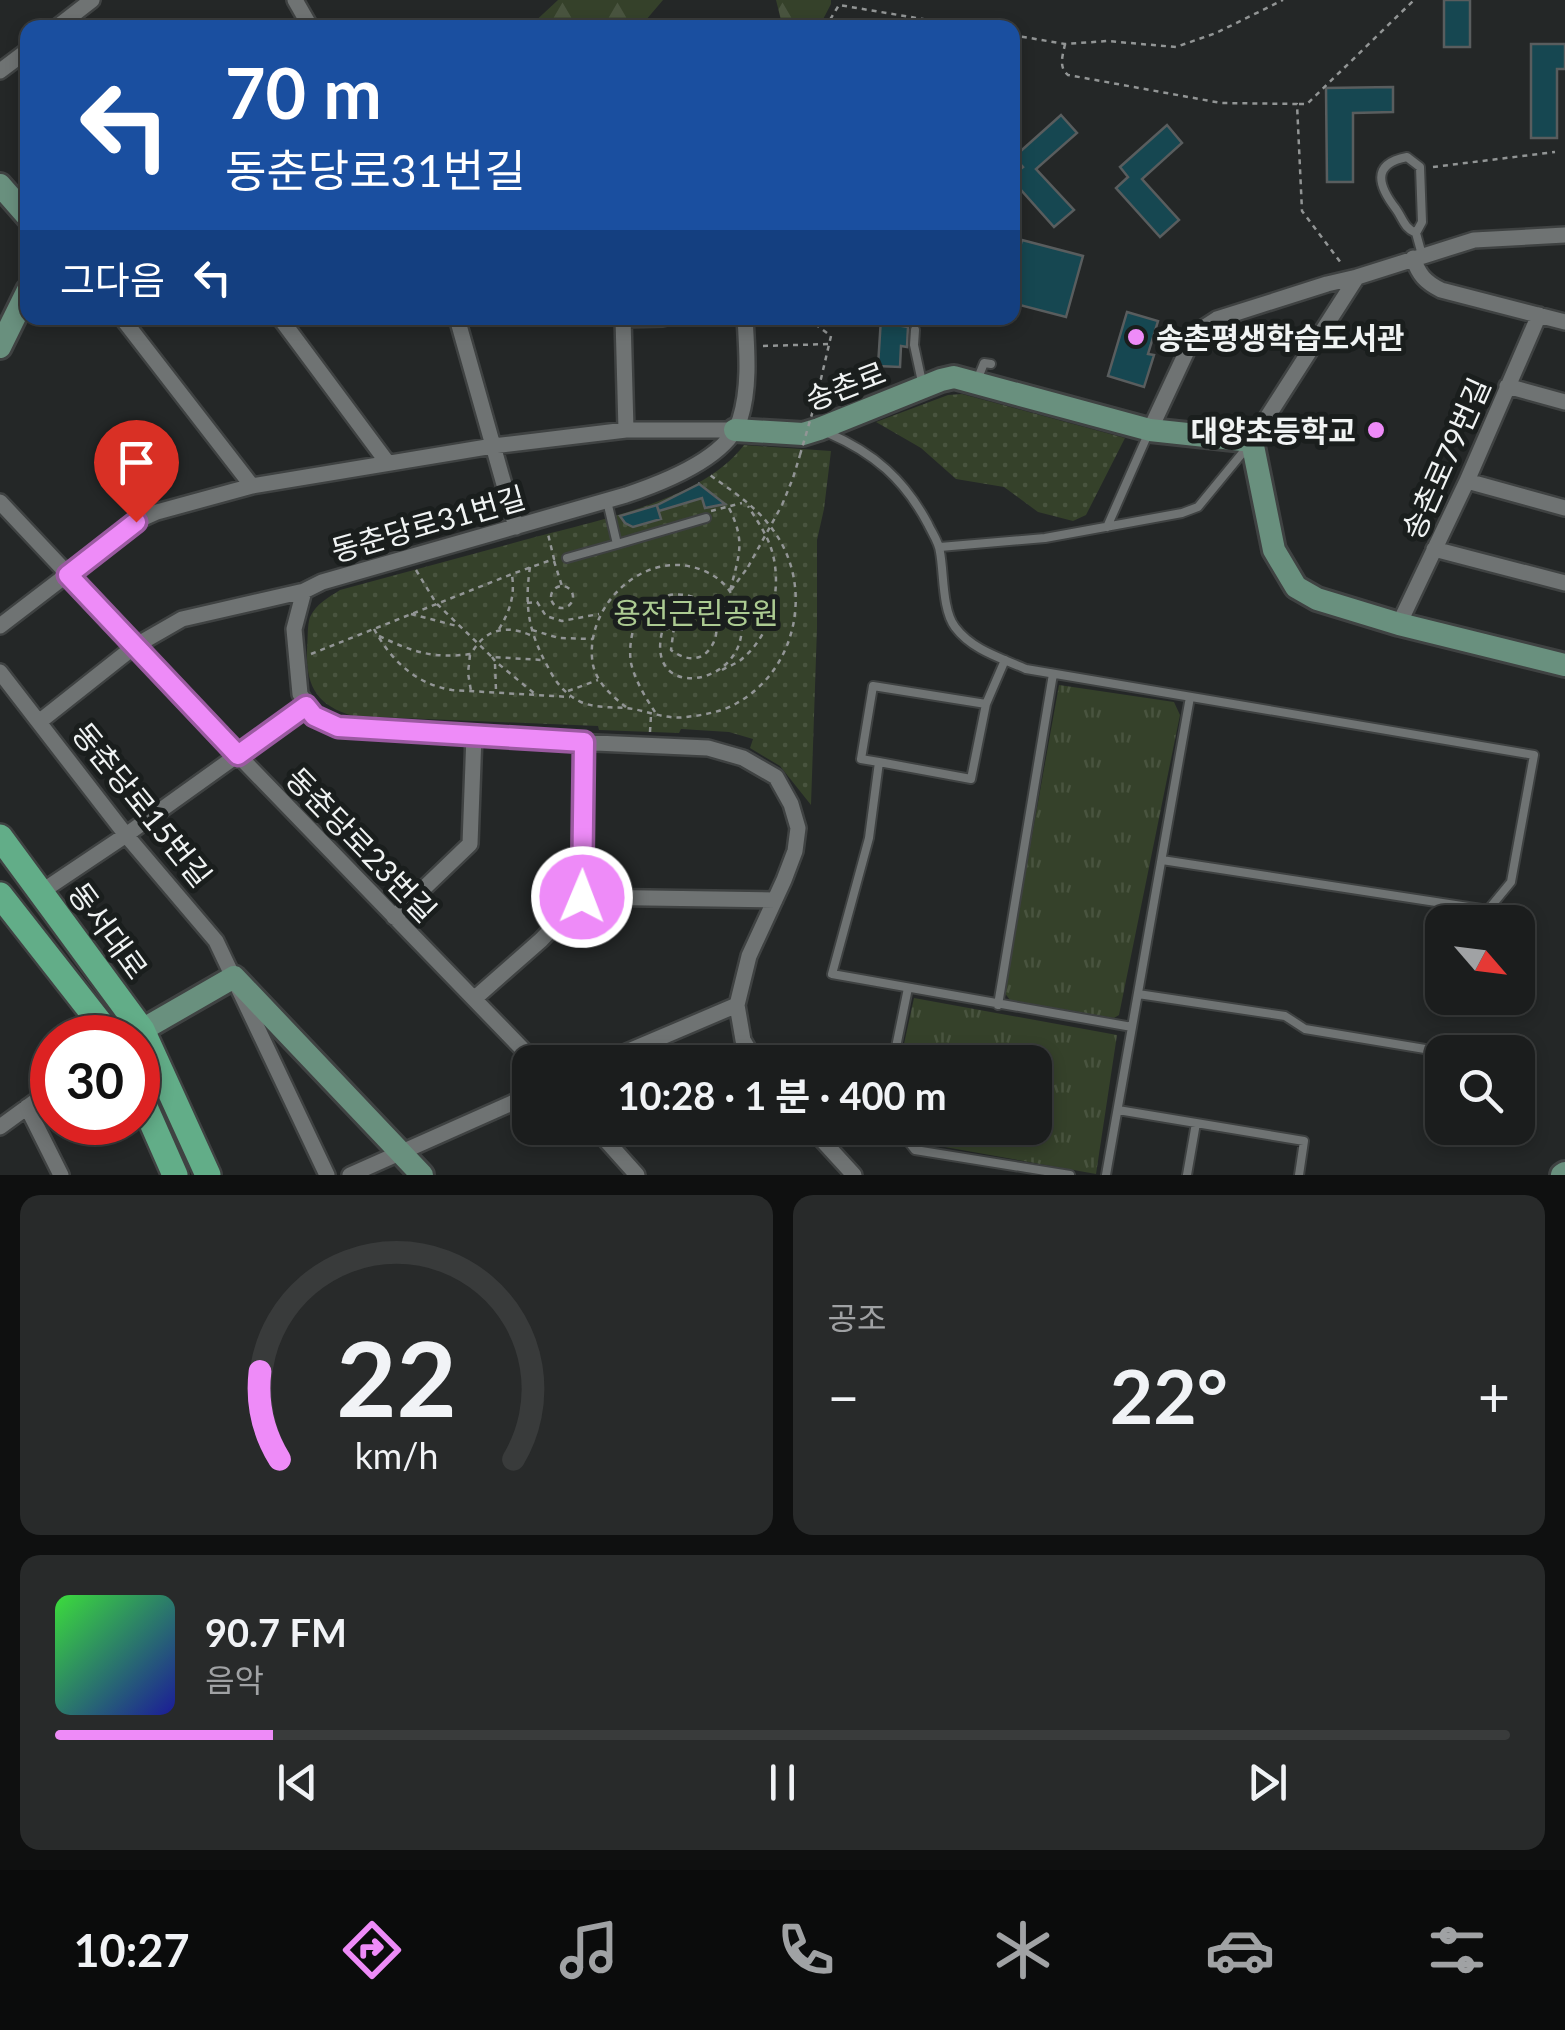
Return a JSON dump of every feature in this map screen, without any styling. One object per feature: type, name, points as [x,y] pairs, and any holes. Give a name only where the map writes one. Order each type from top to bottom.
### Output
[{"type":"main road","name":"동서대로","points":[[0,837],[122,1015]]},
{"type":"main road","name":"동서대로","points":[[4,909],[93,1015]]},
{"type":"main road","name":"동서대로","points":[[160,1082],[208,1175]]},
{"type":"main road","points":[[160,1141],[175,1175]]},
{"type":"street","points":[[66,20],[92,0]]},
{"type":"street","points":[[0,186],[20,208]]},
{"type":"street","points":[[1150,430],[1192,340],[1217,319],[1474,240],[1565,234]]},
{"type":"street","points":[[1418,256],[1419,275],[1441,290],[1565,322]]},
{"type":"street","points":[[1357,277],[1252,442],[1274,550],[1296,587],[1318,598],[1399,624],[1563,659]]},
{"type":"street","points":[[0,347],[20,306]]},
{"type":"street","name":"송촌로79번길","points":[[1399,624],[1467,481],[1539,314]]},
{"type":"street","points":[[127,325],[252,486]]},
{"type":"street","points":[[285,325],[387,462]]},
{"type":"street","points":[[459,325],[516,527]]},
{"type":"street","points":[[623,325],[626,430]]},
{"type":"street","points":[[735,430],[747,368],[745,325]]},
{"type":"street","name":"송촌로","points":[[0,626],[136,522],[157,512],[252,486],[493,446],[626,430],[803,434],[924,386],[984,373],[1150,430],[1252,442]]},
{"type":"street","points":[[1507,386],[1565,402]]},
{"type":"street","name":"동춘당로31번길","points":[[306,706],[300,694],[294,629],[304,590],[664,482],[720,447],[735,430]]},
{"type":"street","points":[[1467,481],[1565,508]]},
{"type":"street","name":"동춘당로23번길","points":[[0,502],[519,1045]]},
{"type":"street","points":[[1434,549],[1565,584]]},
{"type":"street","points":[[39,722],[134,646],[182,618],[304,590]]},
{"type":"street","name":"동춘당로15번길","points":[[0,672],[126,835],[216,941],[327,1175]]},
{"type":"street","points":[[41,892],[306,706],[314,716],[338,727],[708,748],[744,758],[776,777],[791,804],[798,828],[795,851],[750,956],[737,1005],[746,1045]]},
{"type":"street","points":[[394,917],[470,844],[474,735]]},
{"type":"street","points":[[474,999],[542,940],[582,897],[584,742]]},
{"type":"street","points":[[582,897],[775,900]]},
{"type":"street","points":[[160,1020],[234,977]]},
{"type":"street","name":"동춘당로15번길","points":[[234,977],[422,1175]]},
{"type":"street","points":[[644,1045],[737,1005]]},
{"type":"street","points":[[350,1175],[512,1103]]},
{"type":"street","points":[[0,1126],[30,1105]]},
{"type":"street","points":[[27,1107],[61,1175]]},
{"type":"street","points":[[610,1145],[637,1175]]},
{"type":"street","points":[[827,1145],[854,1175]]},
{"type":"lane","points":[[1416,233],[1406,229],[1383,194],[1380,182],[1384,170],[1395,160],[1408,157],[1420,167],[1422,222],[1416,233],[1418,256]]},
{"type":"lane","points":[[914,330],[924,386]]},
{"type":"lane","points":[[820,429],[856,446],[887,469],[910,495],[940,547],[952,624],[972,646],[1026,669],[1534,755],[1511,882],[1488,910],[1162,860]]},
{"type":"lane","points":[[1107,527],[1150,430]]},
{"type":"lane","points":[[940,547],[1045,538],[1182,513],[1198,507],[1252,442]]},
{"type":"lane","points":[[607,501],[617,544]]},
{"type":"lane","points":[[568,558],[708,514]]},
{"type":"lane","points":[[986,704],[873,686],[861,759],[971,779],[986,704],[1005,660]]},
{"type":"lane","points":[[998,1005],[1053,674]]},
{"type":"lane","points":[[1106,1175],[1190,697]]},
{"type":"lane","points":[[879,762],[869,838],[832,974],[1132,1028]]},
{"type":"lane","points":[[896,1045],[908,988]]},
{"type":"lane","points":[[1138,994],[1285,1016],[1305,1030],[1425,1049]]},
{"type":"lane","points":[[1118,1110],[1304,1141],[1298,1175]]},
{"type":"lane","points":[[1187,1175],[1196,1123]]},
{"type":"lane","points":[[910,1145],[914,1150],[1070,1175]]},
{"type":"path","points":[[1020,36],[1065,44],[1107,41],[1176,47],[1216,33],[1283,0]]},
{"type":"path","points":[[1065,44],[1062,66],[1068,75],[1221,104],[1307,104],[1414,0]]},
{"type":"path","points":[[830,20],[839,5],[928,20]]},
{"type":"path","points":[[1297,104],[1302,211],[1343,266]]},
{"type":"path","points":[[1431,167],[1555,152]]},
{"type":"path","points":[[730,591],[748,567],[793,478],[830,344],[830,336],[820,325]]},
{"type":"path","points":[[763,346],[830,344]]},
{"type":"path","points":[[530,567],[527,604],[532,636],[544,660],[572,697],[582,703],[682,718],[736,704],[768,678],[785,651],[794,626],[796,582],[773,530],[746,502],[707,473]]},
{"type":"path","points":[[708,514],[746,502]]},
{"type":"path","points":[[657,715],[631,661],[633,631],[646,606],[663,596],[677,594],[703,602],[712,613],[717,628],[715,641],[707,653],[695,659],[681,657],[671,650],[675,626],[662,632],[662,658],[670,670],[683,678],[706,678],[743,659],[762,636],[776,592],[776,566],[770,545],[746,502]]},
{"type":"path","points":[[728,506],[739,529],[740,554],[730,591]]},
{"type":"path","points":[[548,532],[562,586],[571,590],[573,597],[571,604],[562,608],[554,606],[551,595],[562,586]]},
{"type":"path","points":[[305,656],[554,559]]},
{"type":"path","points":[[627,708],[599,680],[594,666],[594,639],[600,614],[614,593],[636,576],[676,565],[696,568],[716,577],[730,591],[740,610],[739,643],[716,673]]},
{"type":"path","points":[[414,567],[436,603],[476,644],[536,695]]},
{"type":"path","points":[[471,691],[471,654],[476,644],[499,629],[510,608],[512,574]]},
{"type":"path","points":[[527,604],[537,602],[546,616],[562,620],[600,614]]},
{"type":"path","points":[[410,614],[459,626]]},
{"type":"path","points":[[373,628],[384,649],[402,667],[440,688],[572,697]]},
{"type":"path","points":[[499,629],[532,636]]},
{"type":"path","points":[[531,629],[559,638],[594,639]]},
{"type":"path","points":[[378,636],[424,655],[471,654]]},
{"type":"path","points":[[494,659],[544,660]]},
{"type":"path","points":[[494,659],[496,692]]},
{"type":"path","points":[[565,691],[599,680]]},
{"type":"path","points":[[650,734],[651,714]]},
{"type":"green space","points":[[558,0],[663,0],[646,20],[537,20]]},
{"type":"green space","points":[[776,0],[831,0],[823,20],[781,20]]},
{"type":"green space","points":[[962,394],[1125,438],[1086,515],[1073,521],[1038,512],[1004,487],[956,479],[921,448],[876,422],[948,395]]},
{"type":"green space","name":"용전근린공원","points":[[744,445],[831,451],[817,540],[811,805],[780,766],[750,748],[753,739],[729,732],[599,730],[598,726],[353,716],[330,706],[316,693],[307,663],[309,621],[319,605],[340,590],[639,508],[700,482],[725,465]]},
{"type":"green space","points":[[1059,685],[1174,702],[1180,715],[1119,1015],[1114,1018],[1010,1000],[1004,992]]},
{"type":"green space","points":[[914,998],[1117,1035],[1096,1174],[933,1145],[1052,1145],[1052,1045],[904,1045]]},
{"type":"building","points":[[1444,0],[1470,0],[1470,47],[1444,47]]},
{"type":"building","points":[[1531,44],[1565,44],[1565,69],[1557,69],[1557,138],[1531,138]]},
{"type":"building","points":[[1393,87],[1393,112],[1353,113],[1353,182],[1327,182],[1326,88]]},
{"type":"building","points":[[1061,115],[1077,133],[1036,169],[1074,210],[1054,227],[1020,189],[1020,152]]},
{"type":"building","points":[[1167,125],[1182,143],[1142,179],[1179,220],[1160,237],[1116,188],[1128,177],[1120,167]]},
{"type":"building","points":[[1022,240],[1083,256],[1066,317],[1020,305]]},
{"type":"building","name":"송촌평생학습도서관","points":[[1127,312],[1158,321],[1148,354],[1154,355],[1144,387],[1108,376]]},
{"type":"building","points":[[881,325],[908,327],[907,347],[901,346],[900,367],[878,366]]},
{"type":"building","points":[[698,483],[725,504],[705,508],[702,498],[659,511],[657,506],[661,519],[633,527],[620,516],[657,505]]},
{"type":"place","name":"송촌평생학습도서관","points":[[1136,337]]},
{"type":"place","name":"대양초등학교","points":[[1376,430]]},
{"type":"route","points":[[136,522],[68,575],[238,755],[306,706],[314,716],[338,727],[584,742],[582,897]]}]
